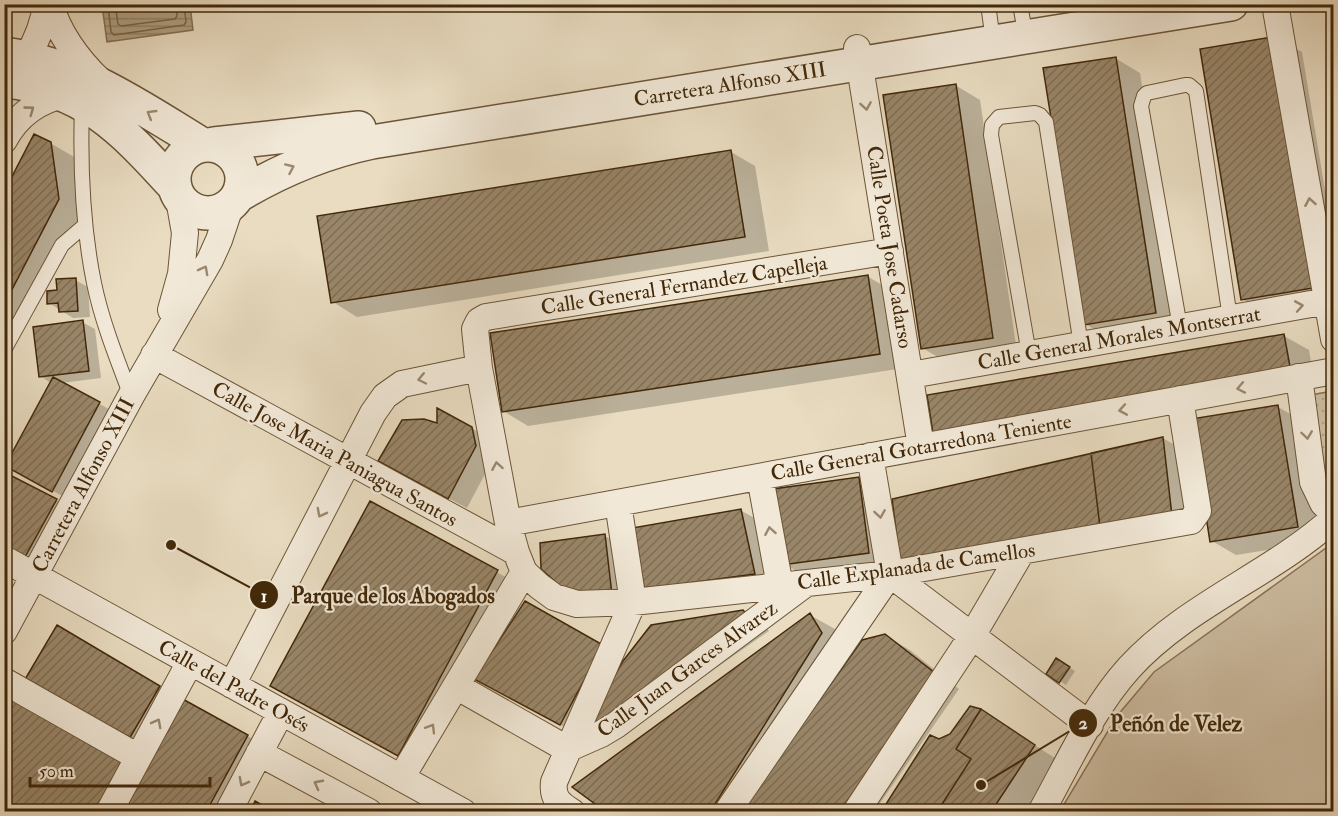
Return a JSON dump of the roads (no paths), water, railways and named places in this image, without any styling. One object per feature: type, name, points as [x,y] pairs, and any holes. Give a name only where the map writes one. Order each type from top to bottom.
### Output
[{"type":"street","points":[[16,56],[39,33],[48,4]]},
{"type":"street","points":[[48,4],[74,52],[89,70],[85,94]]},
{"type":"street","name":"Carretera Alfonso XIII","points":[[4,631],[131,396],[210,260],[235,200],[290,167],[351,147],[858,56],[989,15],[1126,4]]},
{"type":"street","name":"Carretera Alfonso XIII","points":[[208,144],[365,127],[1231,4]]},
{"type":"street","points":[[1275,4],[1334,339]]},
{"type":"street","points":[[4,81],[85,94],[227,150],[237,160],[242,172],[242,186],[235,200],[222,210],[210,213],[198,212],[188,207],[126,136],[85,94],[63,68],[16,56]]},
{"type":"street","name":"Calle Poeta Jose Cadarso","points":[[858,56],[921,447]]},
{"type":"street","points":[[4,140],[21,117],[34,106],[49,99],[85,94]]},
{"type":"street","points":[[176,192],[174,172],[179,159],[189,149],[208,144]]},
{"type":"street","name":"Carretera Alfonso XIII","points":[[159,347],[181,274],[185,233],[176,192]]},
{"type":"street","name":"Calle General Fernandez Capelleja","points":[[479,368],[475,329],[479,321],[486,317],[890,251]]},
{"type":"street","name":"Calle General Morales Montserrat","points":[[911,375],[1328,301]]},
{"type":"street","name":"Calle Jose Maria Paniagua Santos","points":[[159,347],[349,462],[449,517],[520,562]]},
{"type":"street","points":[[232,685],[373,413],[385,396],[402,384],[479,368],[508,523],[520,562],[456,686],[401,778]]},
{"type":"street","name":"Calle General Gotarredona Teniente","points":[[508,523],[1334,371]]},
{"type":"street","points":[[1041,812],[1090,725],[1128,668],[1174,627],[1311,538],[1334,516],[1323,504],[1313,482],[1299,377]]},
{"type":"street","name":"Calle Explanada de Camellos","points":[[520,562],[539,586],[554,597],[577,604],[633,602],[890,574],[1191,521],[1198,511],[1180,399]]},
{"type":"street","points":[[870,456],[890,574],[1090,725]]},
{"type":"street","points":[[760,477],[792,585]]},
{"type":"street","points":[[572,812],[558,801],[553,789],[554,782],[633,602],[618,503]]},
{"type":"street","points":[[856,812],[972,636],[1022,551]]},
{"type":"street","name":"Calle del Padre Osés","points":[[4,560],[463,812]]},
{"type":"street","points":[[727,812],[890,574]]},
{"type":"street","name":"Calle Juan Garces Alvarez","points":[[567,749],[616,725],[792,585]]},
{"type":"street","points":[[109,812],[190,662]]},
{"type":"street","points":[[4,681],[138,757]]},
{"type":"street","points":[[456,686],[567,749]]},
{"type":"street","points":[[228,812],[281,711]]},
{"type":"street","points":[[259,753],[369,812]]},
{"type":"lane","points":[[1180,327],[1141,106],[1147,93],[1185,85],[1196,91],[1230,318]]},
{"type":"lane","points":[[85,94],[80,164],[84,226],[110,341],[131,396]]},
{"type":"lane","points":[[1029,354],[991,135],[992,125],[999,117],[1035,113],[1046,122],[1081,345]]},
{"type":"lane","points":[[4,350],[58,251],[69,237],[84,226]]},
{"type":"water","points":[[102,5],[190,5],[193,30],[107,42]]},
{"type":"place","name":"Parque de los Abogados","points":[[171,545]]},
{"type":"place","name":"Peñón de Velez","points":[[981,785]]}]
